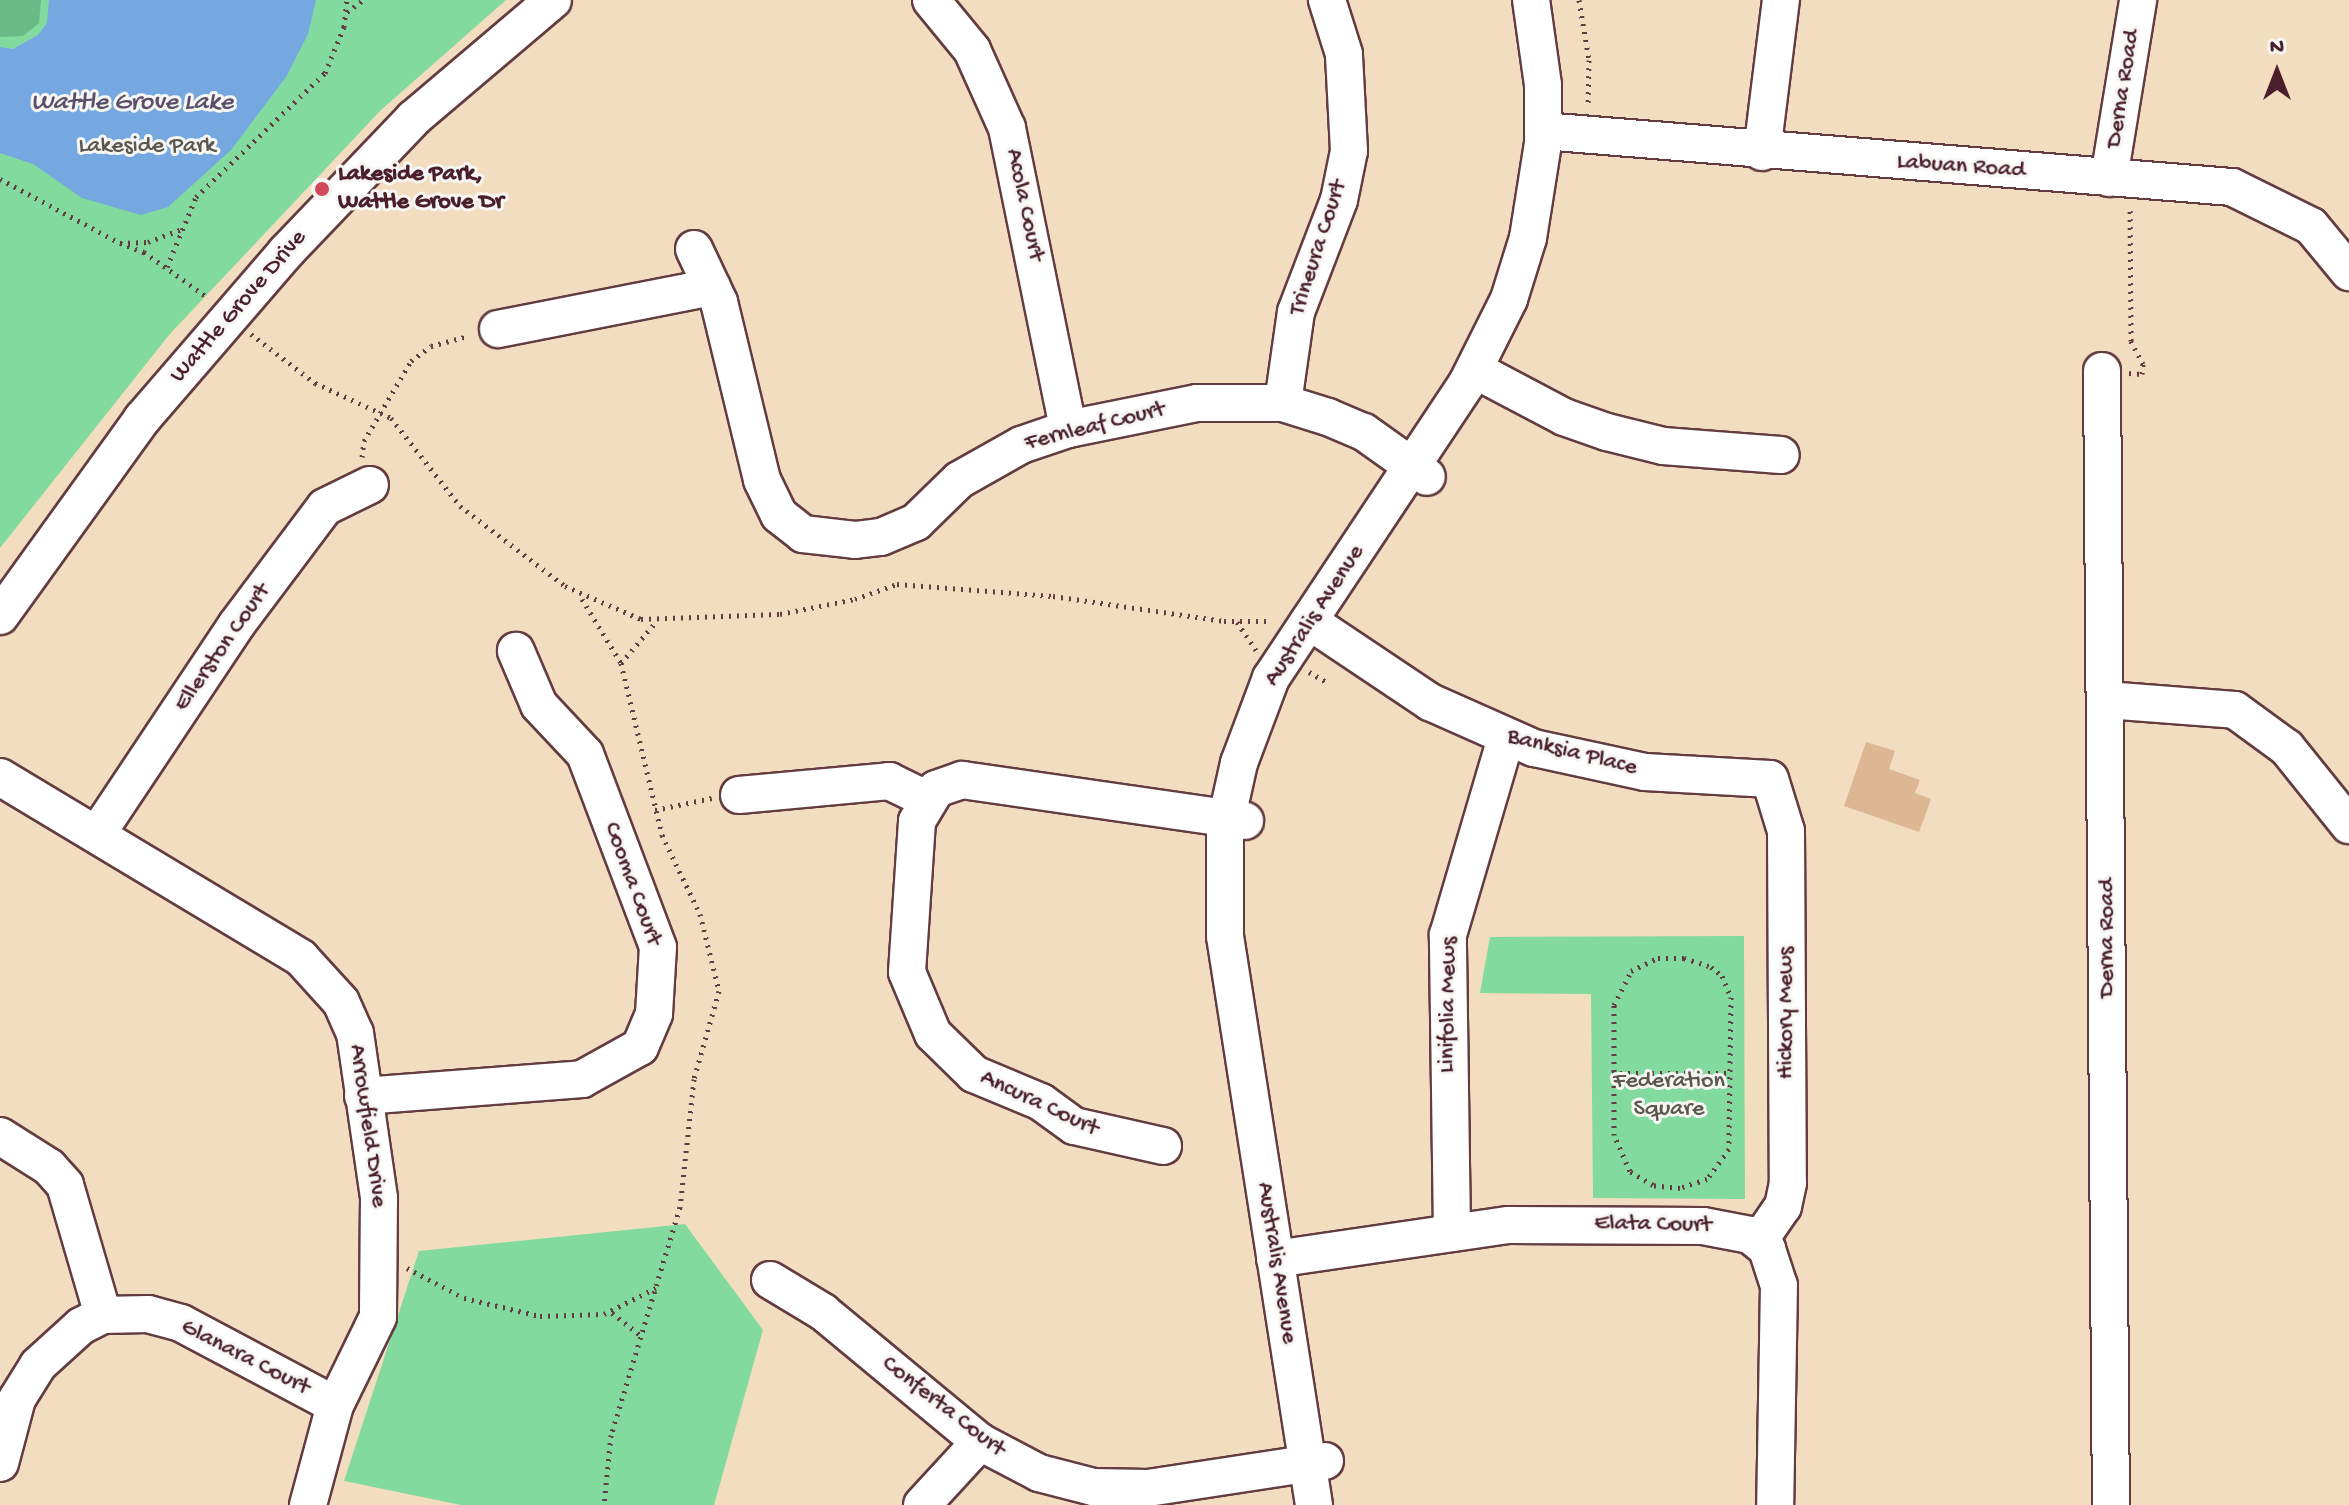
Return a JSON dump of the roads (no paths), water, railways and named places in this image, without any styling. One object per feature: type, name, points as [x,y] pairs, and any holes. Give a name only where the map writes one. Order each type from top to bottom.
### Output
[{"type":"street","name":"Wattle Grove Drive","points":[[0,616],[142,419],[286,252],[414,118],[553,0]]},
{"type":"street","name":"Acola Court","points":[[931,0],[972,50],[1007,128],[1068,429]]},
{"type":"street","name":"Trineura Court","points":[[1283,403],[1296,312],[1339,200],[1349,151],[1344,54],[1327,0]]},
{"type":"street","name":"Australis Avenue","points":[[1531,0],[1541,55],[1564,133]]},
{"type":"street","name":"Australis Avenue","points":[[1314,1505],[1316,1462],[1284,1257],[1240,912],[1236,820],[1264,693],[1303,624],[1420,471],[1483,375],[1537,272],[1551,213],[1564,133],[1560,76],[1549,0]]},
{"type":"street","points":[[1762,152],[1781,0]]},
{"type":"street","name":"Derna Road","points":[[2120,179],[2138,0]]},
{"type":"street","name":"Labuan Road","points":[[1564,133],[1762,152],[2232,187],[2277,206],[2311,226],[2349,272]]},
{"type":"street","name":"Fernleaf Court","points":[[694,249],[712,287],[762,480],[779,515],[803,534],[855,540],[881,537],[916,522],[987,460],[1068,429],[1197,403],[1283,403],[1364,432],[1420,471]]},
{"type":"street","points":[[498,329],[712,287]]},
{"type":"street","name":"Derna Road","points":[[2102,371],[2111,1505]]},
{"type":"street","points":[[1483,375],[1564,417],[1636,440],[1781,455]]},
{"type":"street","name":"Ellerston Court","points":[[97,834],[237,624],[325,507],[370,485]]},
{"type":"street","name":"Banksia Place","points":[[1303,624],[1430,702],[1506,738],[1645,772],[1770,779]]},
{"type":"street","name":"Cooma Court","points":[[363,1096],[582,1079],[640,1047],[654,1014],[658,947],[585,754],[539,705],[516,651]]},
{"type":"street","points":[[2106,700],[2235,710],[2287,748],[2349,825]]},
{"type":"street","name":"Linifolia Mews","points":[[1452,1233],[1448,935],[1506,738]]},
{"type":"street","name":"Arrowfield Drive","points":[[0,777],[301,958],[323,978],[355,1033],[379,1198],[381,1256],[378,1317],[335,1405],[308,1505]]},
{"type":"street","name":"Hickory Mews","points":[[1759,1241],[1783,1206],[1788,1183],[1786,831],[1770,779]]},
{"type":"street","points":[[739,795],[889,781],[926,799],[949,782],[975,781],[1236,820]]},
{"type":"street","name":"Ancura Court","points":[[926,799],[915,835],[906,961],[912,993],[933,1034],[974,1074],[1041,1102],[1074,1126],[1163,1146]]},
{"type":"street","points":[[0,1136],[49,1167],[65,1185],[103,1315],[81,1326],[38,1365],[17,1399],[2,1442]]},
{"type":"street","name":"Elata Court","points":[[1284,1257],[1534,1224],[1703,1226],[1739,1229],[1759,1241]]},
{"type":"street","points":[[1759,1241],[1774,1261],[1779,1285],[1775,1505]]},
{"type":"street","name":"Conferta Court","points":[[770,1280],[823,1312],[980,1442],[1039,1473],[1107,1488],[1177,1484],[1316,1462]]},
{"type":"street","name":"Glanara Court","points":[[103,1315],[148,1314],[181,1323],[335,1405]]},
{"type":"street","points":[[922,1505],[980,1442]]},
{"type":"street","name":"Australis Avenue","points":[[1316,1462],[1332,1505]]},
{"type":"water","name":"Wattle Grove Lake","points":[[49,0],[316,0],[308,34],[286,77],[231,150],[168,207],[141,215],[82,198],[33,164],[0,153],[0,47],[13,49],[38,35],[47,23]]},
{"type":"place","name":"Lakeside Park, Wattle Grove Dr","points":[[322,189]]},
{"type":"park label","name":"Lakeside Park","points":[[147,147]]},
{"type":"park label","name":"Federation Square","points":[[1669,1096]]}]
